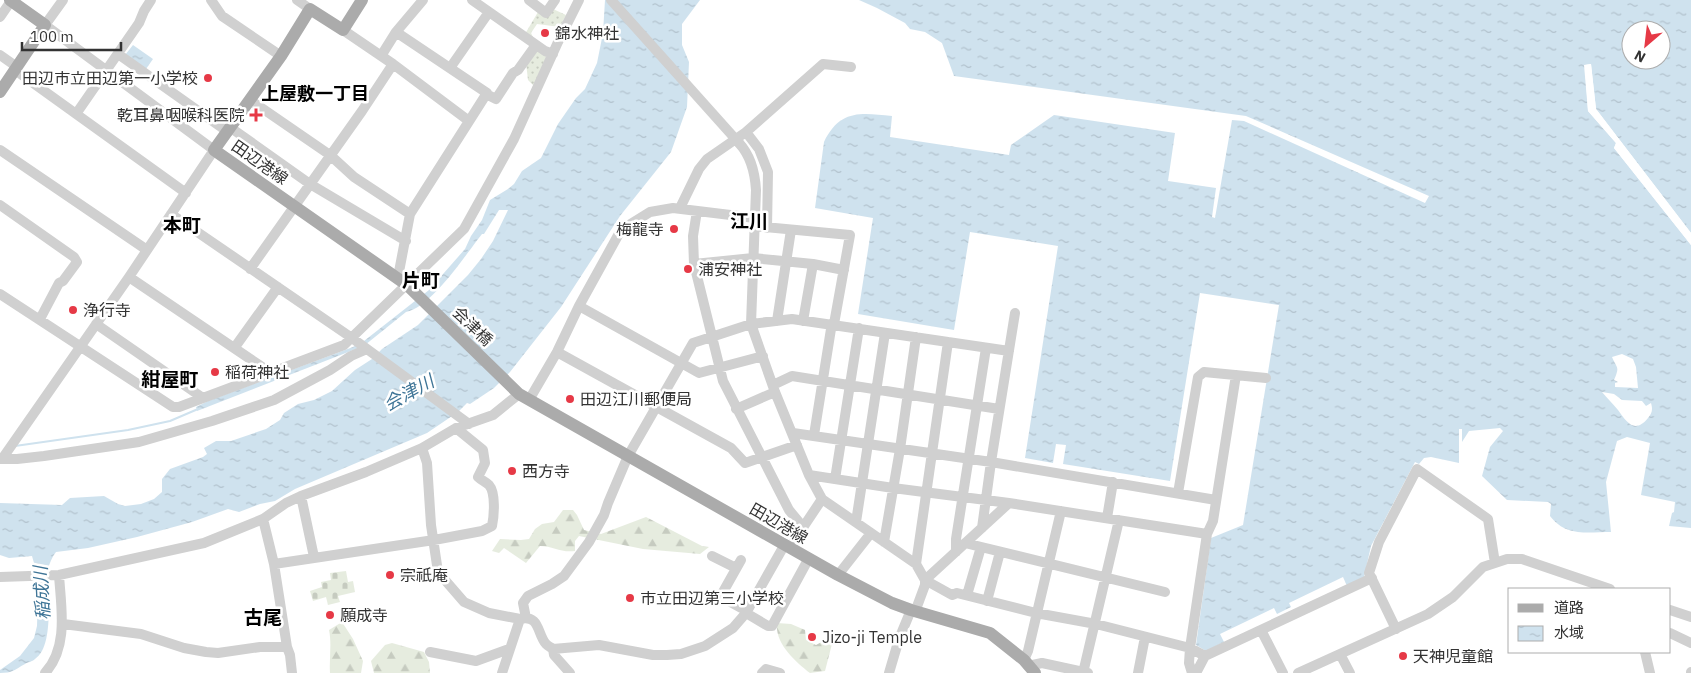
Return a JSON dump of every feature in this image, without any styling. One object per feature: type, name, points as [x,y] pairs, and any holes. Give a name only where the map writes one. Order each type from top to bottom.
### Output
[{"type":"main road","points":[[310,9],[343,30],[362,0]]},
{"type":"main road","points":[[0,92],[45,25],[11,1]]},
{"type":"main road","name":"田辺港線","points":[[310,9],[281,56],[214,150],[406,284]]},
{"type":"main road","name":"会津橋","points":[[406,284],[520,393]]},
{"type":"main road","name":"田辺港線","points":[[520,393],[838,575],[892,603],[913,611],[990,633],[1029,666]]},
{"type":"street","points":[[1,459],[148,250],[214,150],[45,25],[63,0]]},
{"type":"street","points":[[76,114],[139,23],[151,0]]},
{"type":"street","points":[[211,0],[222,16],[281,56]]},
{"type":"street","points":[[298,0],[310,9]]},
{"type":"street","points":[[380,56],[396,32],[423,0]]},
{"type":"street","points":[[472,0],[545,52],[553,54]]},
{"type":"street","points":[[528,0],[546,13],[555,0]]},
{"type":"street","points":[[0,294],[174,407],[180,407],[344,345],[464,229],[514,140],[579,0]]},
{"type":"street","points":[[611,0],[744,148],[755,173],[751,324],[764,356],[774,389],[809,475],[822,499],[916,564],[925,580],[926,585],[899,639],[889,673]]},
{"type":"street","points":[[0,17],[11,1]]},
{"type":"street","points":[[450,68],[489,12]]},
{"type":"street","points":[[343,30],[393,64],[469,121]]},
{"type":"street","points":[[396,32],[496,99],[513,73],[518,70],[536,45]]},
{"type":"street","points":[[118,54],[310,184],[406,241]]},
{"type":"street","points":[[0,56],[76,114],[186,193]]},
{"type":"street","points":[[250,268],[393,64]]},
{"type":"street","points":[[680,208],[699,169],[708,159],[746,132],[823,64],[851,67]]},
{"type":"street","points":[[406,284],[406,241],[410,214],[486,94]]},
{"type":"street","points":[[250,100],[330,156],[354,177],[410,214]]},
{"type":"street","points":[[746,132],[760,150],[768,172],[767,228]]},
{"type":"street","points":[[0,150],[148,250]]},
{"type":"street","points":[[0,205],[74,257],[77,262],[63,281],[59,283],[40,319]]},
{"type":"street","points":[[0,577],[59,575],[204,543],[263,519],[286,503],[301,496],[366,472],[422,448],[465,421],[493,415],[520,393],[557,352],[578,306],[621,230],[650,212],[680,208],[755,222],[767,228],[850,236],[834,324],[831,329],[814,435]]},
{"type":"street","points":[[697,211],[694,236],[694,264],[722,381],[789,510],[803,527]]},
{"type":"street","points":[[172,214],[352,338],[465,421]]},
{"type":"street","points":[[777,321],[791,230]]},
{"type":"street","points":[[694,264],[753,258],[812,264],[844,270]]},
{"type":"street","points":[[803,320],[812,264]]},
{"type":"street","points":[[129,277],[271,373]]},
{"type":"street","points":[[234,347],[278,287]]},
{"type":"street","points":[[578,306],[699,373],[764,356]]},
{"type":"street","points":[[982,528],[1015,313]]},
{"type":"street","points":[[502,673],[509,649],[523,618],[523,603],[528,596],[564,576],[589,542],[604,515],[628,456],[693,343],[751,324],[792,319],[1008,351]]},
{"type":"street","points":[[96,324],[203,398]]},
{"type":"street","points":[[834,479],[859,328]]},
{"type":"street","points":[[856,522],[885,333]]},
{"type":"street","points":[[884,542],[916,337]]},
{"type":"street","points":[[916,564],[948,342]]},
{"type":"street","points":[[956,552],[962,497],[986,348]]},
{"type":"street","points":[[1,459],[44,456],[139,442],[212,421],[274,400],[330,370],[351,356],[367,349]]},
{"type":"street","points":[[557,352],[731,448],[745,463],[797,445]]},
{"type":"street","points":[[1178,493],[1198,377],[1204,372],[1266,378]]},
{"type":"street","points":[[1189,670],[1190,648],[1207,534],[1213,521],[1236,375]]},
{"type":"street","points":[[736,409],[774,389],[792,376],[999,409]]},
{"type":"street","points":[[274,564],[434,540],[482,530],[492,526],[494,515],[492,491],[489,485],[478,478],[485,463],[483,450],[456,428]]},
{"type":"street","points":[[792,433],[991,462],[1216,500]]},
{"type":"street","points":[[422,448],[427,464],[438,572],[464,602],[489,613],[531,619],[539,629],[545,643],[552,649],[554,655],[570,673]]},
{"type":"street","points":[[1396,629],[1369,573],[1380,542],[1417,469],[1488,519],[1495,563]]},
{"type":"street","points":[[809,475],[862,484],[1009,503],[1207,534]]},
{"type":"street","points":[[1107,518],[1113,482]]},
{"type":"street","points":[[301,496],[314,557]]},
{"type":"street","points":[[552,649],[599,645],[653,655],[681,654],[705,646],[732,628],[747,612],[787,546],[822,499]]},
{"type":"street","points":[[925,580],[1009,503]]},
{"type":"street","points":[[1061,511],[1028,651],[1029,666],[1042,662],[1085,673],[1119,520]]},
{"type":"street","points":[[263,519],[274,564],[292,673]]},
{"type":"street","points":[[838,575],[871,533]]},
{"type":"street","points":[[965,543],[1165,592]]},
{"type":"street","points":[[967,595],[980,547]]},
{"type":"street","points":[[987,601],[1000,552]]},
{"type":"street","points":[[712,556],[739,564],[723,592],[723,596],[768,626],[772,626],[809,558]]},
{"type":"street","points":[[1298,673],[1428,614],[1452,596],[1483,567],[1507,559],[1522,559],[1607,588]]},
{"type":"street","points":[[45,673],[55,658],[63,624],[59,575]]},
{"type":"street","points":[[1196,673],[1205,656],[1372,578]]},
{"type":"street","points":[[925,580],[952,595],[957,593],[967,595],[1036,613],[1096,624],[1190,648],[1205,656]]},
{"type":"street","points":[[1671,610],[1691,617]]},
{"type":"street","points":[[63,624],[141,634],[184,648],[206,652],[218,653],[260,647],[287,647]]},
{"type":"street","points":[[1261,630],[1283,673]]},
{"type":"street","points":[[1671,633],[1691,643]]},
{"type":"street","points":[[1138,673],[1145,637]]},
{"type":"street","points":[[430,652],[476,661],[509,649]]},
{"type":"street","points":[[1645,653],[1650,673]]},
{"type":"street","points":[[1340,654],[1350,673]]},
{"type":"street","points":[[762,673],[766,669],[780,673]]},
{"type":"green space","points":[[553,9],[566,15],[560,27],[537,24],[531,33],[534,39],[525,34],[538,12]]},
{"type":"green space","points":[[537,49],[547,55],[534,86],[528,80],[526,63]]},
{"type":"green space","points":[[563,510],[573,510],[584,530],[601,534],[646,517],[702,546],[709,547],[700,554],[643,549],[579,536],[575,541],[575,551],[540,546],[526,563],[504,548],[499,553],[492,551],[500,539],[529,539],[535,529],[542,524],[554,522]]},
{"type":"green space","points":[[346,571],[348,582],[353,581],[355,592],[338,596],[340,602],[328,605],[326,597],[313,601],[310,591],[322,587],[321,582],[331,580],[330,573]]},
{"type":"green space","points":[[342,622],[353,639],[363,661],[361,673],[330,673],[329,630]]},
{"type":"green space","points":[[777,623],[791,624],[805,630],[806,640],[816,645],[827,639],[833,640],[825,671],[810,673],[792,657],[779,638]]},
{"type":"green space","points":[[392,643],[424,652],[429,662],[430,673],[374,673],[371,661],[385,645]]},
{"type":"water","points":[[605,0],[700,0],[682,24],[682,45],[689,62],[687,107],[671,152],[620,216],[561,307],[510,372],[494,388],[470,404],[467,403],[458,412],[427,433],[295,489],[275,501],[260,504],[239,512],[228,509],[192,522],[137,537],[88,548],[56,552],[48,570],[48,631],[41,652],[34,660],[13,671],[0,673],[0,670],[20,656],[34,638],[37,626],[38,594],[33,580],[36,570],[32,556],[9,558],[0,555],[0,503],[62,505],[70,498],[104,496],[125,506],[141,504],[154,499],[162,492],[162,479],[170,469],[203,457],[207,454],[204,448],[216,441],[231,441],[266,429],[280,420],[284,413],[298,404],[314,400],[332,391],[382,349],[418,325],[468,275],[481,259],[493,241],[508,210],[499,210],[484,234],[482,234],[437,291],[416,308],[406,312],[365,345],[197,411],[196,407],[208,401],[353,347],[364,341],[429,290],[465,249],[482,220],[490,200],[508,189],[514,184],[522,171],[541,158],[558,124],[576,98],[585,89],[597,63],[603,33]]},
{"type":"water","points":[[859,0],[1691,0],[1691,233],[1596,109],[1591,64],[1585,65],[1588,111],[1616,143],[1614,148],[1691,245],[1691,528],[1669,526],[1675,502],[1641,495],[1650,443],[1627,437],[1617,441],[1606,482],[1611,532],[1578,532],[1556,523],[1550,516],[1551,504],[1548,502],[1507,500],[1482,476],[1490,447],[1503,431],[1500,428],[1469,431],[1462,442],[1462,429],[1459,429],[1459,463],[1431,457],[1424,458],[1419,464],[1415,462],[1371,546],[1364,577],[1347,586],[1343,577],[1289,603],[1291,607],[1277,614],[1274,608],[1220,634],[1224,642],[1206,651],[1196,645],[1211,538],[1243,525],[1279,305],[1200,293],[1170,481],[1063,464],[1066,445],[1056,444],[1053,463],[1025,458],[1058,246],[970,232],[954,330],[858,314],[873,218],[815,208],[824,142],[830,131],[844,118],[861,114],[892,116],[890,137],[1009,155],[1011,145],[1054,115],[1175,133],[1168,181],[1216,188],[1212,217],[1215,218],[1232,120],[1244,121],[1425,203],[1429,196],[1246,116],[954,76],[942,43],[925,32],[910,29],[905,23]],"holes":[[[1622,354],[1633,359],[1636,367],[1638,388],[1615,387],[1615,383],[1618,382],[1614,380],[1617,368],[1612,357]],[[1602,392],[1614,394],[1622,400],[1642,401],[1646,406],[1651,403],[1651,413],[1643,423],[1635,426],[1631,425]]]},
{"type":"water","points":[[133,45],[153,59],[146,69],[125,55]]},
{"type":"pier","points":[[1591,64],[1596,109],[1691,233],[1691,236],[1618,143],[1617,147],[1691,241],[1691,245],[1614,148],[1616,143],[1588,111],[1584,65]]},
{"type":"waterway","points":[[15,446],[128,430],[170,421],[198,409]]},
{"type":"place","name":"錦水神社","points":[[545,33]]},
{"type":"place","name":"田辺市立田辺第一小学校","points":[[208,78]]},
{"type":"place","name":"乾耳鼻咽喉科医院","points":[[256,115]]},
{"type":"place","name":"梅龍寺","points":[[674,229]]},
{"type":"place","name":"浦安神社","points":[[688,269]]},
{"type":"place","name":"浄行寺","points":[[73,310]]},
{"type":"place","name":"稲荷神社","points":[[215,372]]},
{"type":"place","name":"田辺江川郵便局","points":[[570,399]]},
{"type":"place","name":"西方寺","points":[[512,471]]},
{"type":"place","name":"宗祇庵","points":[[390,575]]},
{"type":"place","name":"市立田辺第三小学校","points":[[630,598]]},
{"type":"place","name":"願成寺","points":[[330,615]]},
{"type":"place","name":"Jizo-ji Temple","points":[[812,637]]},
{"type":"place","name":"天神児童館","points":[[1403,656]]},
{"type":"district","name":"上屋敷一丁目","points":[[315,94]]},
{"type":"district","name":"江川","points":[[749,221]]},
{"type":"district","name":"本町","points":[[182,225]]},
{"type":"district","name":"片町","points":[[421,280]]},
{"type":"district","name":"紺屋町","points":[[170,379]]},
{"type":"district","name":"古尾","points":[[263,617]]},
{"type":"water label","name":"会津川","points":[[409,393]]},
{"type":"water label","name":"稲成川","points":[[42,593]]}]
